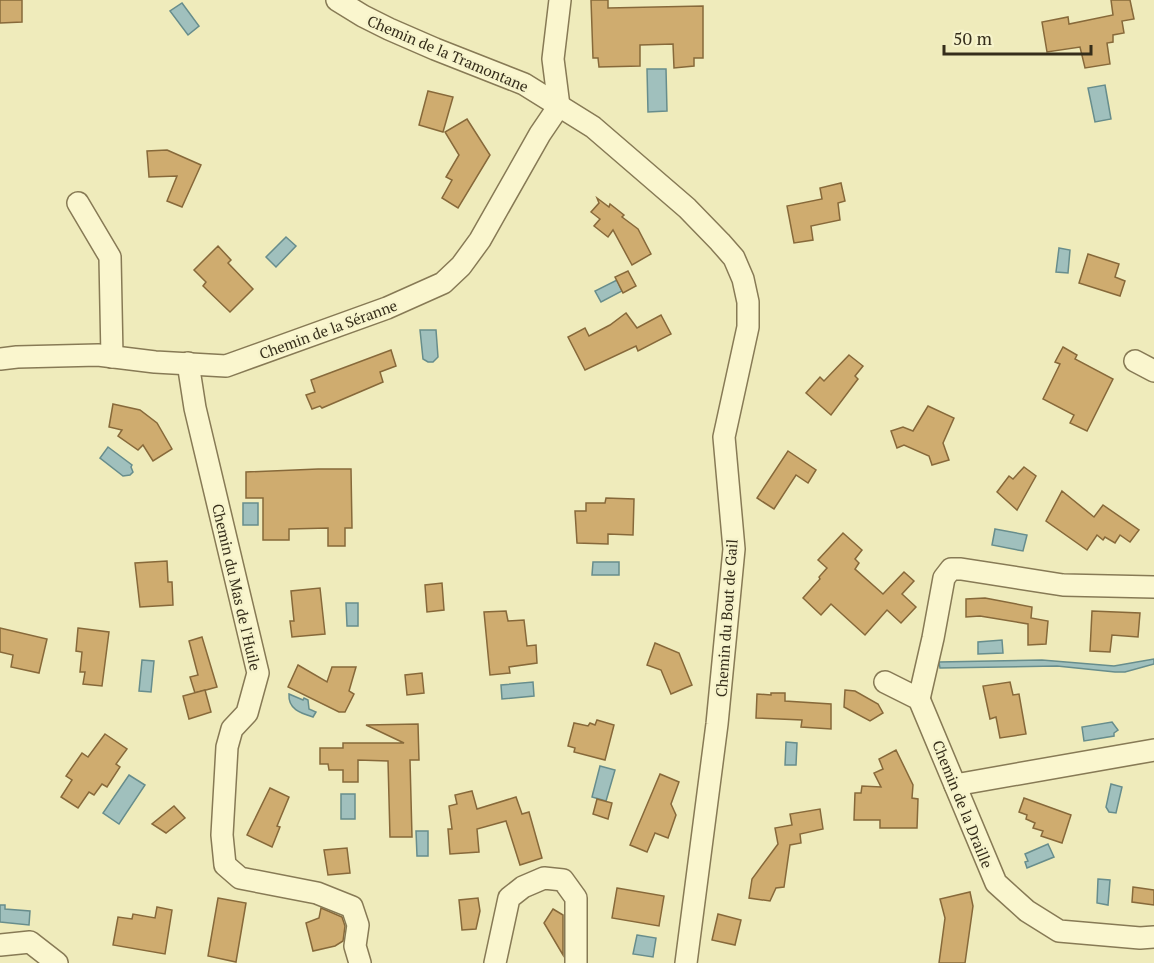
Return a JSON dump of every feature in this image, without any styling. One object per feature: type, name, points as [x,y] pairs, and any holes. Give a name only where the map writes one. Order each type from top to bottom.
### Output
[{"type":"street","name":"Chemin de la Tramontane","points":[[337,0],[398,33],[524,84],[559,106]]},
{"type":"street","points":[[559,106],[553,59],[561,0]]},
{"type":"street","name":"Chemin de la Séranne","points":[[0,359],[98,355],[155,362],[226,366],[387,308],[443,283],[461,266],[480,240],[540,134],[559,106]]},
{"type":"street","name":"Chemin du Bout de Gail","points":[[559,106],[601,133],[687,208],[720,242],[734,258],[743,279],[748,302],[748,327],[724,437],[734,549],[717,724],[686,963]]},
{"type":"street","points":[[78,203],[110,257],[112,357]]},
{"type":"street","points":[[1135,361],[1154,371]]},
{"type":"street","name":"Chemin du Mas de l'Huile","points":[[188,363],[195,408],[258,673],[247,713],[232,729],[227,747],[222,835],[225,865],[240,878],[317,894],[352,907],[358,925],[355,946],[360,963]]},
{"type":"street","points":[[885,682],[919,699],[944,578],[951,569],[1064,585],[1154,587]]},
{"type":"street","name":"Chemin de la Draille","points":[[919,699],[996,883],[1027,910],[1059,931],[1140,938],[1154,937]]},
{"type":"street","points":[[955,785],[1154,750]]},
{"type":"street","points":[[495,963],[509,898],[523,887],[544,878],[563,880],[576,898],[576,963]]},
{"type":"street","points":[[0,945],[30,942],[57,963]]},
{"type":"water","points":[[182,3],[199,26],[188,35],[170,11]]},
{"type":"water","points":[[647,69],[666,69],[667,111],[648,112]]},
{"type":"water","points":[[1105,85],[1111,119],[1095,122],[1088,88]]},
{"type":"water","points":[[286,237],[296,246],[276,267],[266,257]]},
{"type":"water","points":[[1059,248],[1070,250],[1068,273],[1056,272]]},
{"type":"water","points":[[617,280],[622,291],[601,302],[595,291]]},
{"type":"water","points":[[420,330],[436,330],[438,357],[433,362],[423,359]]},
{"type":"water","points":[[108,447],[132,465],[133,472],[130,475],[123,476],[100,458]]},
{"type":"water","points":[[243,503],[258,503],[258,525],[243,525]]},
{"type":"water","points":[[995,529],[1027,535],[1023,551],[992,545]]},
{"type":"water","points":[[593,562],[619,562],[619,575],[592,575]]},
{"type":"water","points":[[346,603],[358,603],[358,626],[347,626]]},
{"type":"water","points":[[1002,640],[1003,653],[978,654],[978,642]]},
{"type":"water","points":[[1154,659],[1154,664],[1125,672],[1057,666],[940,668],[939,662],[1042,660],[1114,666]]},
{"type":"water","points":[[142,660],[154,661],[151,692],[139,691]]},
{"type":"water","points":[[533,682],[534,696],[502,699],[501,685]]},
{"type":"water","points":[[289,694],[308,700],[309,709],[316,712],[313,717],[293,707]]},
{"type":"water","points":[[1112,722],[1118,730],[1114,736],[1084,741],[1082,727]]},
{"type":"water","points":[[786,742],[797,743],[796,765],[785,765]]},
{"type":"water","points":[[600,766],[615,770],[606,801],[592,797]]},
{"type":"water","points":[[129,775],[145,785],[119,824],[103,813]]},
{"type":"water","points":[[1111,784],[1122,787],[1116,813],[1109,812],[1106,807]]},
{"type":"water","points":[[341,794],[355,794],[355,819],[341,819]]},
{"type":"water","points":[[416,831],[428,831],[428,856],[417,856]]},
{"type":"water","points":[[1048,844],[1054,857],[1027,868],[1025,862],[1028,861],[1025,854]]},
{"type":"water","points":[[1098,879],[1110,880],[1108,905],[1097,903]]},
{"type":"water","points":[[0,905],[5,905],[5,909],[30,911],[29,925],[0,922]]},
{"type":"water","points":[[637,935],[656,938],[653,957],[633,954]]},
{"type":"building","points":[[0,0],[22,0],[22,22],[0,23]]},
{"type":"building","points":[[591,0],[608,0],[608,8],[703,6],[703,58],[694,58],[694,66],[674,68],[673,44],[640,45],[640,66],[599,67],[598,58],[593,58]]},
{"type":"building","points":[[1111,0],[1130,0],[1134,19],[1122,21],[1124,33],[1113,35],[1113,42],[1107,43],[1110,64],[1085,68],[1080,47],[1047,52],[1042,22],[1068,17],[1069,24],[1113,15]]},
{"type":"building","points":[[428,91],[453,97],[443,132],[419,125]]},
{"type":"building","points":[[467,119],[490,155],[458,208],[442,198],[452,180],[446,177],[459,155],[445,132]]},
{"type":"building","points":[[167,150],[201,165],[182,207],[167,201],[177,176],[149,177],[147,151]]},
{"type":"building","points":[[841,183],[845,201],[838,203],[840,220],[811,226],[813,240],[794,243],[787,206],[822,199],[820,188]]},
{"type":"building","points":[[597,198],[609,207],[610,204],[638,229],[651,254],[632,265],[613,230],[608,237],[594,226],[600,219],[591,212],[599,203]]},
{"type":"building","points":[[218,246],[231,260],[228,263],[253,289],[230,312],[203,286],[206,282],[194,270]]},
{"type":"building","points":[[1088,254],[1119,264],[1115,277],[1125,281],[1120,296],[1079,283]]},
{"type":"building","points":[[628,271],[636,286],[623,293],[615,277]]},
{"type":"building","points":[[626,313],[637,328],[661,315],[671,334],[638,351],[636,346],[585,370],[568,337],[585,328],[589,336]]},
{"type":"building","points":[[1063,347],[1077,355],[1075,359],[1113,379],[1087,431],[1070,423],[1074,415],[1043,399],[1060,364],[1055,362]]},
{"type":"building","points":[[391,350],[396,366],[380,372],[383,382],[322,408],[320,406],[312,409],[306,395],[315,392],[311,380]]},
{"type":"building","points":[[849,355],[863,366],[855,376],[858,379],[831,415],[806,393],[820,377],[824,381]]},
{"type":"building","points":[[113,404],[140,410],[157,423],[172,449],[153,461],[143,445],[138,450],[118,436],[122,430],[109,427]]},
{"type":"building","points":[[928,406],[954,418],[943,443],[949,460],[932,465],[929,456],[904,445],[897,448],[891,431],[903,427],[913,431]]},
{"type":"building","points":[[788,451],[816,470],[808,483],[796,475],[774,509],[757,498]]},
{"type":"building","points":[[1024,467],[1036,476],[1017,510],[997,492],[1009,476],[1013,479]]},
{"type":"building","points":[[351,469],[352,528],[345,528],[345,546],[328,546],[328,528],[289,529],[289,540],[263,540],[263,498],[246,498],[246,472]]},
{"type":"building","points":[[1062,491],[1094,517],[1103,505],[1139,530],[1130,542],[1120,535],[1115,543],[1105,537],[1103,540],[1097,535],[1087,550],[1046,521]]},
{"type":"building","points":[[606,498],[634,499],[633,535],[608,534],[608,544],[577,543],[575,511],[586,511],[586,503],[605,503]]},
{"type":"building","points":[[843,533],[862,550],[855,559],[859,563],[855,569],[883,594],[904,572],[914,581],[902,594],[916,607],[901,623],[887,610],[865,635],[831,604],[821,615],[803,598],[827,568],[818,560]]},
{"type":"building","points":[[167,561],[168,582],[172,582],[173,605],[140,607],[135,563]]},
{"type":"building","points":[[442,583],[444,610],[427,612],[425,585]]},
{"type":"building","points":[[320,588],[325,634],[292,637],[290,621],[294,621],[291,591]]},
{"type":"building","points":[[985,598],[1032,607],[1031,618],[1048,621],[1046,644],[1028,645],[1028,624],[980,616],[966,617],[966,599]]},
{"type":"building","points":[[506,611],[508,621],[524,620],[527,646],[536,645],[537,663],[509,667],[510,673],[490,675],[484,612]]},
{"type":"building","points":[[1092,611],[1140,613],[1138,637],[1112,635],[1110,652],[1090,651]]},
{"type":"building","points":[[0,628],[47,639],[39,673],[11,667],[13,655],[0,652]]},
{"type":"building","points":[[78,628],[109,632],[102,686],[83,684],[85,672],[80,672],[82,652],[76,651]]},
{"type":"building","points":[[202,637],[217,687],[195,693],[190,677],[198,675],[189,641]]},
{"type":"building","points":[[655,643],[679,653],[692,685],[671,694],[661,670],[647,665]]},
{"type":"building","points":[[298,665],[327,682],[332,667],[356,667],[349,691],[354,694],[345,712],[339,712],[288,687]]},
{"type":"building","points":[[422,673],[424,693],[407,695],[405,675]]},
{"type":"building","points":[[1010,682],[1013,695],[1019,694],[1026,734],[1000,738],[996,717],[990,719],[983,686]]},
{"type":"building","points":[[205,690],[211,712],[189,719],[183,696]]},
{"type":"building","points":[[845,690],[855,691],[878,704],[883,713],[870,721],[844,707]]},
{"type":"building","points":[[771,693],[785,693],[785,701],[831,704],[831,729],[801,727],[802,720],[756,718],[757,694],[771,695]]},
{"type":"building","points":[[597,720],[614,725],[605,760],[574,752],[575,748],[568,746],[574,723],[588,726],[590,723],[595,725]]},
{"type":"building","points":[[418,724],[419,760],[410,760],[412,837],[390,837],[388,761],[358,760],[358,782],[343,782],[343,770],[329,770],[328,764],[320,764],[320,748],[343,748],[343,743],[404,743],[366,725]]},
{"type":"building","points":[[105,734],[127,749],[116,764],[120,767],[107,787],[102,784],[94,795],[89,792],[78,808],[61,797],[72,780],[66,776],[82,753],[88,757]]},
{"type":"building","points":[[896,750],[913,785],[912,798],[918,799],[917,828],[880,828],[880,820],[854,820],[855,793],[861,793],[862,786],[881,787],[874,773],[883,769],[879,759]]},
{"type":"building","points":[[660,774],[679,782],[671,804],[676,815],[668,838],[655,833],[647,852],[630,845]]},
{"type":"building","points":[[270,788],[289,797],[277,826],[280,827],[272,847],[247,835]]},
{"type":"building","points":[[472,791],[477,809],[516,797],[522,814],[529,812],[542,858],[520,865],[506,821],[477,829],[479,852],[450,854],[448,829],[452,829],[449,806],[457,804],[455,795]]},
{"type":"building","points":[[1024,798],[1071,815],[1062,843],[1041,836],[1043,831],[1033,828],[1035,823],[1026,819],[1027,815],[1019,812]]},
{"type":"building","points":[[597,799],[612,803],[608,819],[593,814]]},
{"type":"building","points":[[174,806],[185,818],[166,833],[152,824]]},
{"type":"building","points":[[820,809],[823,829],[800,834],[801,843],[790,845],[784,887],[776,888],[770,901],[749,898],[752,879],[778,844],[775,828],[792,825],[790,814]]},
{"type":"building","points":[[347,848],[350,873],[328,875],[324,850]]},
{"type":"building","points":[[1133,887],[1154,890],[1154,905],[1132,902]]},
{"type":"building","points":[[617,888],[664,896],[659,926],[612,918]]},
{"type":"building","points":[[970,892],[973,906],[965,963],[939,963],[945,918],[940,899]]},
{"type":"building","points":[[218,898],[246,903],[236,962],[208,956]]},
{"type":"building","points":[[478,898],[480,911],[476,929],[462,930],[459,900]]},
{"type":"building","points":[[157,907],[172,910],[165,954],[113,945],[118,917],[132,919],[133,914],[155,918]]},
{"type":"building","points":[[321,908],[342,917],[345,926],[343,941],[335,946],[313,951],[306,923],[319,918]]},
{"type":"building","points":[[553,909],[563,915],[563,955],[544,923]]},
{"type":"building","points":[[718,914],[741,920],[735,945],[712,940]]}]
